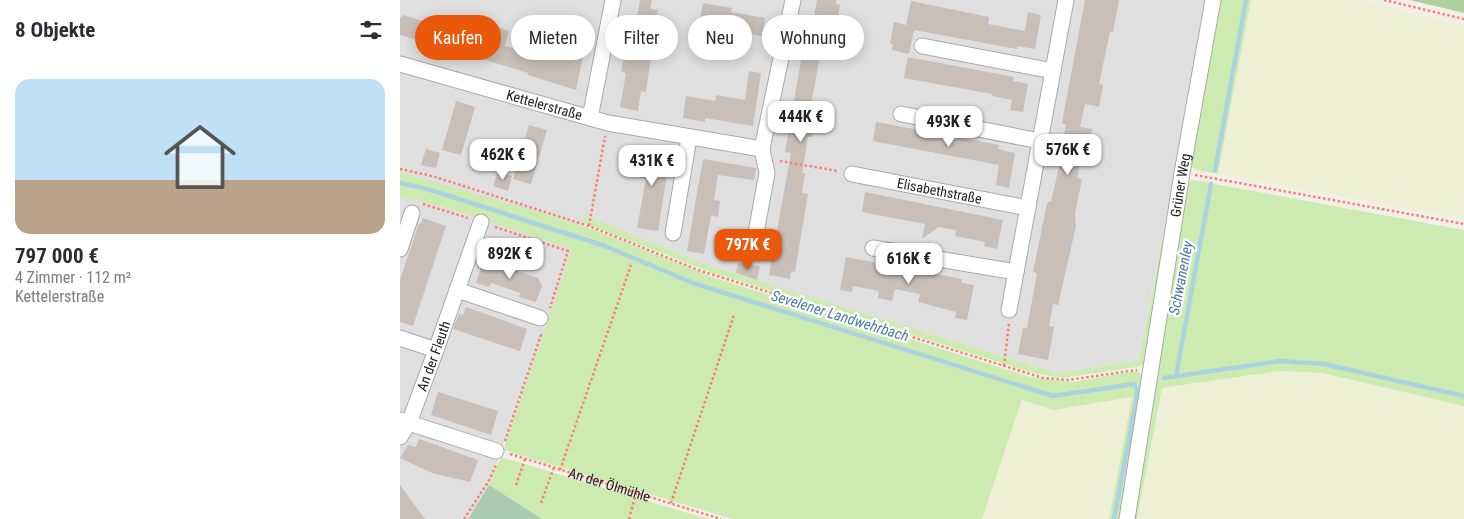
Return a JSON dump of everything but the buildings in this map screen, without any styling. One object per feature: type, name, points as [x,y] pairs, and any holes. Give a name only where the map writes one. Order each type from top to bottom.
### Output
[{"type":"street","points":[[590,118],[613,0]]},
{"type":"street","points":[[754,249],[767,173],[762,150],[793,0]]},
{"type":"street","points":[[1009,310],[1066,0]]},
{"type":"street","name":"Grüner Weg","points":[[1127,519],[1182,173],[1213,0]]},
{"type":"street","points":[[922,46],[1053,71]]},
{"type":"street","name":"Kettelerstraße","points":[[400,64],[608,123],[762,150]]},
{"type":"street","points":[[901,114],[1040,141]]},
{"type":"street","points":[[673,232],[690,138]]},
{"type":"street","name":"Elisabethstraße","points":[[852,174],[1028,208]]},
{"type":"street","points":[[400,250],[414,208]]},
{"type":"street","name":"An der Fleuth","points":[[400,437],[404,422],[436,350],[481,222]]},
{"type":"street","points":[[873,248],[1016,272]]},
{"type":"street","points":[[458,290],[544,319]]},
{"type":"street","points":[[400,338],[436,350]]},
{"type":"street","points":[[404,422],[499,451]]},
{"type":"path","points":[[1384,0],[1464,19]]},
{"type":"path","points":[[589,226],[608,123]]},
{"type":"path","points":[[762,150],[773,160],[852,174]]},
{"type":"path","points":[[400,169],[432,176],[589,226],[698,270],[1043,378],[1068,380],[1152,367]]},
{"type":"path","points":[[1182,173],[1464,224]]},
{"type":"path","points":[[414,208],[481,222],[568,251],[490,479],[464,519]]},
{"type":"path","points":[[560,470],[631,264]]},
{"type":"path","points":[[1004,366],[1010,329],[1009,310]]},
{"type":"path","points":[[671,504],[734,315]]},
{"type":"path","name":"An der Ölmühle","points":[[499,451],[721,519]]},
{"type":"path","points":[[516,485],[525,459]]},
{"type":"path","points":[[541,503],[554,468]]},
{"type":"path","points":[[629,519],[636,493]]},
{"type":"shaded area","points":[[400,0],[1207,0],[1139,360],[1056,373],[702,263],[585,215],[489,485],[468,519],[400,519]]},
{"type":"green space","points":[[1220,0],[1251,0],[1218,174],[1196,170],[1190,166]]},
{"type":"green space","points":[[1251,0],[1358,0],[1464,26],[1464,219],[1218,174]]},
{"type":"green space","points":[[1410,0],[1464,0],[1464,13]]},
{"type":"green space","points":[[400,172],[546,214],[597,231],[715,278],[1031,377],[1072,382],[1137,371],[1141,374],[1145,372],[1123,519],[1109,519],[1132,397],[1053,410],[1022,400],[982,519],[733,519],[503,450],[572,249],[438,205],[400,197]]},
{"type":"green space","points":[[1193,180],[1464,230],[1464,406],[1322,373],[1279,371],[1162,388],[1137,519],[1132,519],[1185,184]]},
{"type":"green space","points":[[1172,188],[1146,363],[1137,367],[1063,378],[1037,374],[710,272],[582,222],[585,215],[702,263],[1057,373],[1139,360]]},
{"type":"green space","points":[[1279,371],[1322,373],[1464,406],[1464,519],[1137,519],[1162,388]]},
{"type":"green space","points":[[1132,397],[1109,519],[982,519],[1022,400],[1053,410]]},
{"type":"green space","points":[[501,457],[708,519],[542,519],[489,485]]},
{"type":"green space","points":[[489,485],[542,519],[468,519]]},
{"type":"waterway","name":"Schwanenley","points":[[1215,170],[1246,0]]},
{"type":"waterway","name":"Sevelener Landwehrbach","points":[[400,183],[431,190],[605,246],[693,283],[1053,396],[1134,384],[1137,389],[1136,401],[1114,519]]},
{"type":"waterway","name":"Schwanenley","points":[[1176,376],[1211,184]]},
{"type":"waterway","name":"Sevelener Landwehrbach","points":[[1164,378],[1280,361],[1324,364],[1464,396]]}]
